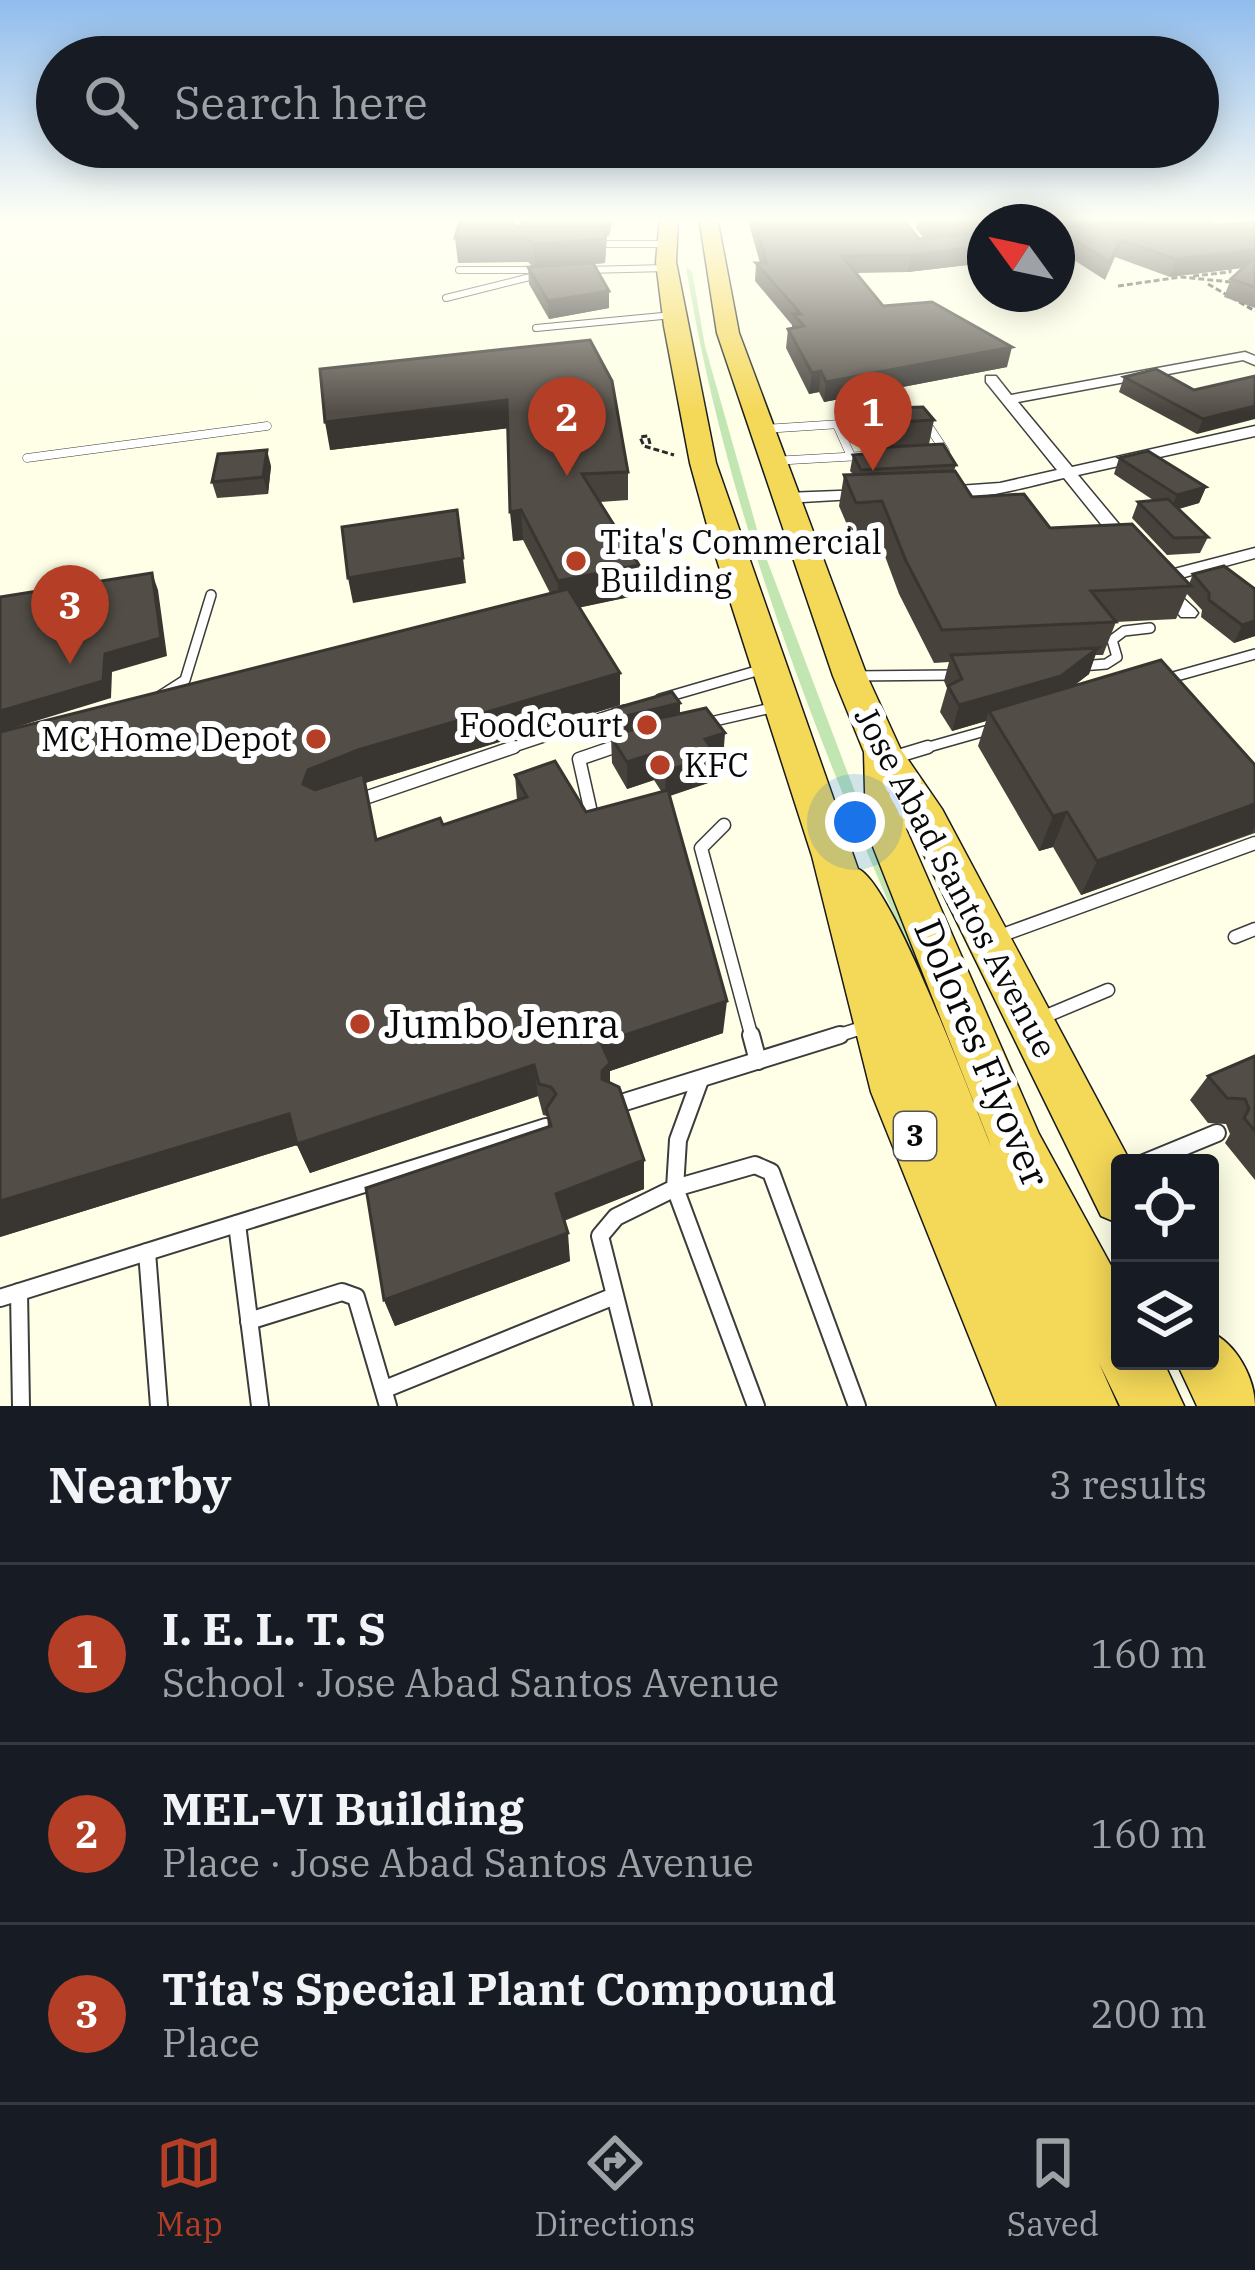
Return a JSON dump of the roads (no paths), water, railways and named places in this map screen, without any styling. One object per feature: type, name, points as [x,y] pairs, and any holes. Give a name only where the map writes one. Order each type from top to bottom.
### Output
[{"type":"highway","name":"Jose Abad Santos Avenue","points":[[676,283],[674,315],[703,464],[766,668],[832,856],[896,1092],[1028,1406]]},
{"type":"highway","name":"Jose Abad Santos Avenue","points":[[709,283],[722,296],[728,333],[760,430],[850,676],[885,756],[928,820],[1031,1023],[1111,1157]]},
{"type":"highway","name":"Dolores Flyover","points":[[885,756],[886,829],[996,1158],[1087,1406]]},
{"type":"highway","name":"Dolores Flyover","points":[[832,856],[873,917],[996,1158],[1111,1329]]},
{"type":"highway","points":[[1135,1370],[1153,1406]]},
{"type":"highway","points":[[1211,1370],[1231,1406]]},
{"type":"street","points":[[1012,399],[1245,356],[1255,361]]},
{"type":"street","points":[[991,379],[1012,399],[1066,474],[1188,613]]},
{"type":"street","points":[[935,493],[979,491],[1255,431]]},
{"type":"street","points":[[785,498],[892,494]]},
{"type":"street","points":[[1157,579],[1255,554]]},
{"type":"lane","points":[[446,298],[484,291],[499,283]]},
{"type":"lane","points":[[536,328],[674,315]]},
{"type":"lane","points":[[910,420],[928,422],[945,452],[921,453]]},
{"type":"lane","points":[[760,430],[892,421]]},
{"type":"lane","points":[[837,424],[851,456]]},
{"type":"lane","points":[[27,458],[267,426]]},
{"type":"lane","points":[[771,461],[874,455]]},
{"type":"lane","points":[[148,704],[185,680],[211,595]]},
{"type":"lane","points":[[1064,668],[1106,664],[1117,657],[1112,640],[1124,631],[1150,628]]},
{"type":"lane","points":[[1140,686],[1255,654]]},
{"type":"lane","points":[[344,805],[766,668]]},
{"type":"lane","points":[[850,676],[962,674]]},
{"type":"lane","points":[[688,727],[779,706]]},
{"type":"lane","points":[[885,756],[1002,726]]},
{"type":"lane","points":[[590,808],[579,759],[586,753],[647,738]]},
{"type":"lane","points":[[724,825],[701,848],[758,1061]]},
{"type":"lane","points":[[988,940],[1255,843]]},
{"type":"lane","points":[[1235,937],[1255,929]]},
{"type":"lane","points":[[1031,1023],[1108,990]]},
{"type":"lane","points":[[616,1106],[877,1024]]},
{"type":"lane","points":[[700,1080],[678,1140],[675,1188],[756,1406]]},
{"type":"lane","points":[[21,1406],[10,1295],[546,1127]]},
{"type":"lane","points":[[1172,1154],[1217,1133]]},
{"type":"lane","points":[[643,1406],[611,1297],[600,1236],[605,1224],[675,1188],[755,1165],[771,1172],[857,1406]]},
{"type":"lane","points":[[237,1224],[260,1406]]},
{"type":"lane","points":[[147,1252],[159,1406]]},
{"type":"lane","points":[[249,1322],[343,1292],[356,1297],[387,1398],[611,1297]]},
{"type":"place","name":"I. E. L. T. S","points":[[873,471]]},
{"type":"place","name":"MEL-VI Building","points":[[567,476]]},
{"type":"place","name":"Tita's Commercial Building","points":[[576,561]]},
{"type":"place","name":"Tita's Special Plant Compound","points":[[70,664]]},
{"type":"place","name":"FoodCourt","points":[[647,725]]},
{"type":"place","name":"MC Home Depot","points":[[316,739]]},
{"type":"place","name":"KFC","points":[[660,765]]},
{"type":"place","name":"Jumbo Jenra","points":[[360,1024]]}]
